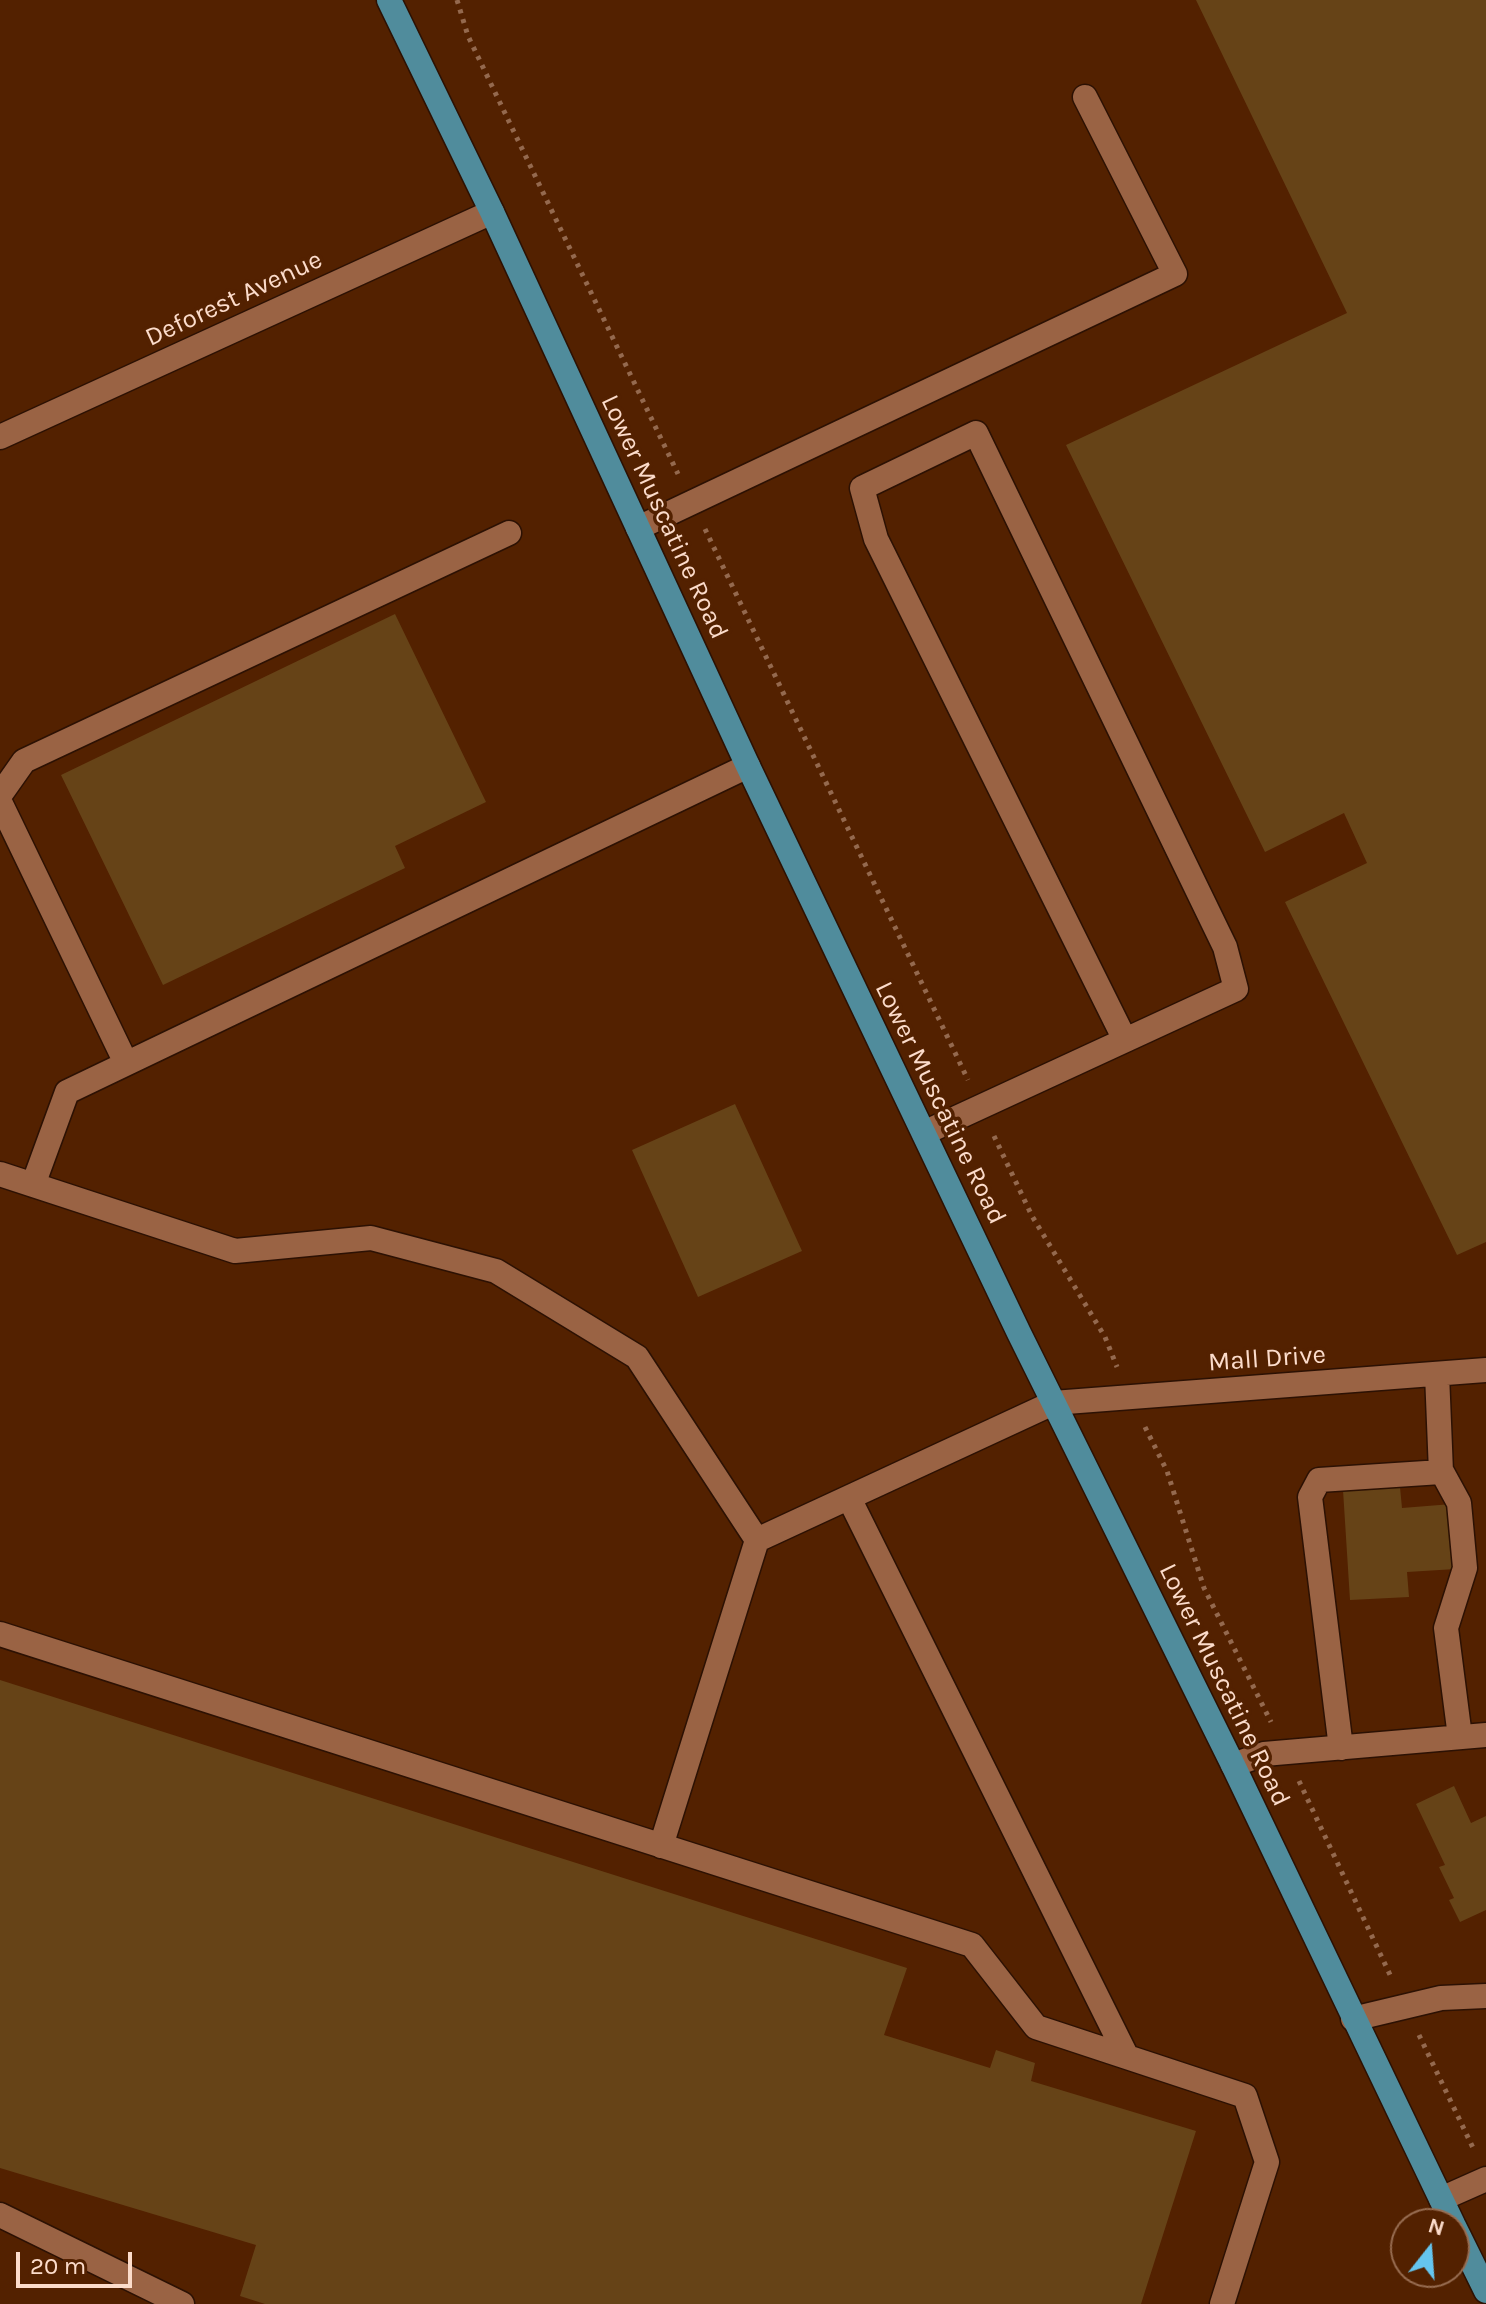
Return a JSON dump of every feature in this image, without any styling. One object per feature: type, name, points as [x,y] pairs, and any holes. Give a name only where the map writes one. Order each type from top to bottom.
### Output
[{"type":"main road","name":"Lower Muscatine Road","points":[[389,0],[492,212],[748,766],[1053,1403],[1233,1765],[1446,2208]]},
{"type":"main road","name":"Lower Muscatine Road","points":[[1470,2258],[1486,2291]]},
{"type":"street","points":[[638,528],[1175,274],[1085,97]]},
{"type":"street","name":"Deforest Avenue","points":[[0,437],[492,212]]},
{"type":"street","points":[[924,1133],[1236,989],[1225,947],[976,433],[862,488],[876,539],[1125,1040]]},
{"type":"street","points":[[0,795],[24,761],[509,533]]},
{"type":"street","points":[[33,1185],[67,1092],[748,766]]},
{"type":"street","points":[[0,802],[126,1063]]},
{"type":"street","points":[[0,1174],[235,1251],[371,1238],[496,1271],[637,1357],[757,1540]]},
{"type":"street","name":"Mall Drive","points":[[1053,1403],[1486,1370]]},
{"type":"street","points":[[1437,1374],[1441,1470],[1459,1503],[1465,1568],[1446,1628],[1460,1737]]},
{"type":"street","points":[[661,1846],[757,1540],[1053,1403]]},
{"type":"street","points":[[1341,1748],[1310,1497],[1319,1480],[1441,1470]]},
{"type":"street","points":[[849,1498],[1127,2057]]},
{"type":"street","points":[[0,1634],[972,1945],[1036,2027],[1245,2096],[1267,2162],[1222,2304]]},
{"type":"street","points":[[1233,1765],[1264,1754],[1486,1735]]},
{"type":"street","points":[[1353,2019],[1441,1998],[1486,1996]]},
{"type":"street","points":[[1441,2199],[1483,2170]]},
{"type":"street","points":[[0,2215],[182,2304]]},
{"type":"path","points":[[457,0],[475,50],[1032,1216],[1105,1337],[1130,1397],[1167,1471],[1204,1588],[1287,1752],[1483,2170]]},
{"type":"building","points":[[1196,0],[1486,0],[1486,1242],[1457,1255],[1285,902],[1367,863],[1344,813],[1265,852],[1066,445],[1347,313]]},
{"type":"building","points":[[395,614],[486,802],[395,846],[405,868],[163,985],[61,775]]},
{"type":"building","points":[[735,1104],[802,1251],[698,1297],[632,1150]]},
{"type":"building","points":[[1400,1487],[1402,1508],[1452,1504],[1456,1569],[1407,1572],[1409,1597],[1350,1600],[1343,1490]]},
{"type":"building","points":[[0,1680],[907,1968],[884,2035],[990,2068],[996,2050],[1035,2063],[1031,2081],[1196,2131],[1141,2304],[265,2304],[240,2296],[256,2245],[0,2168]]},
{"type":"building","points":[[1454,1786],[1471,1823],[1486,1816],[1486,1910],[1460,1922],[1449,1900],[1454,1898],[1439,1867],[1445,1865],[1416,1804]]}]
